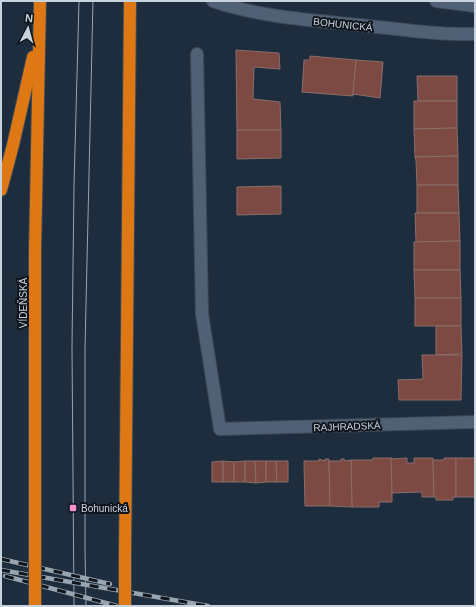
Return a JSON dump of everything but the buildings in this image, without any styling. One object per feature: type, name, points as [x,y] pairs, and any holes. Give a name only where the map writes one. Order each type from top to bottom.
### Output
[{"type":"highway","name":"VÍDEŇSKÁ","points":[[35,606],[35,251],[40,1]]},
{"type":"highway","points":[[125,606],[130,1]]},
{"type":"highway","points":[[1,190],[13,145],[39,30]]},
{"type":"street","name":"BOHUNICKÁ","points":[[213,1],[256,13],[306,20],[438,34],[475,34]]},
{"type":"street","points":[[436,1],[475,6]]},
{"type":"street","name":"RAJHRADSKÁ","points":[[197,54],[202,314],[220,429],[475,422]]},
{"type":"tram line","points":[[74,606],[72,347],[74,186],[79,1]]},
{"type":"tram line","points":[[86,606],[85,348],[93,1]]},
{"type":"railway","points":[[1,559],[110,584]]},
{"type":"railway","points":[[1,570],[208,606]]},
{"type":"railway","points":[[5,576],[117,606]]},
{"type":"place","name":"Bohunická","points":[[73,508]]}]
